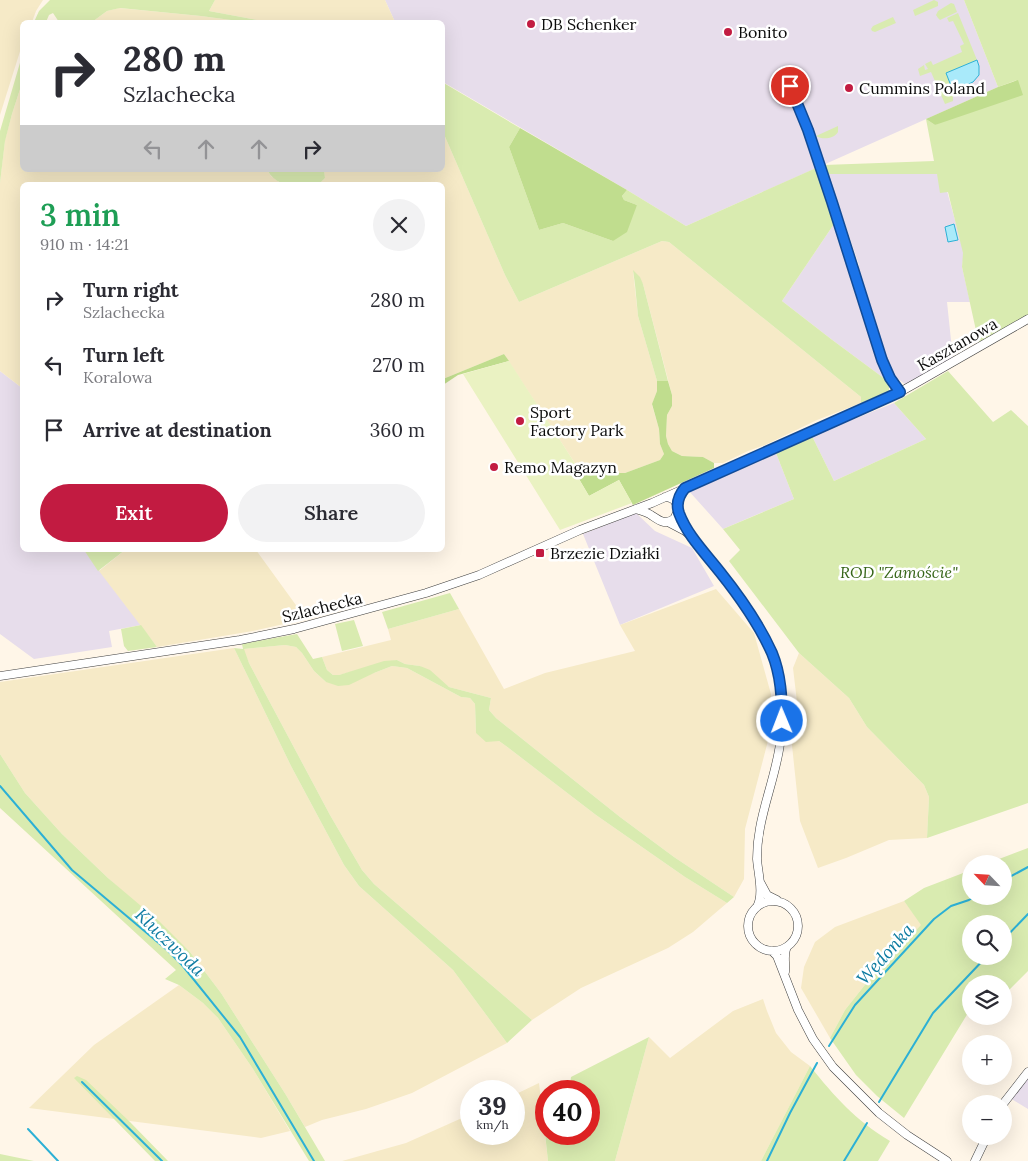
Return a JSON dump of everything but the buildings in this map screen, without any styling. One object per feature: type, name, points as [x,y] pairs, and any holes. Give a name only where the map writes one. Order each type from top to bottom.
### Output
[{"type":"street","points":[[784,71],[808,130],[882,360],[890,378],[900,392]]},
{"type":"street","name":"Kasztanowa","points":[[900,392],[1028,319]]},
{"type":"street","name":"Szlachecka","points":[[0,676],[223,642],[294,629],[426,593],[498,566],[580,530],[662,498],[900,392]]},
{"type":"street","points":[[668,522],[676,517],[679,497],[685,488]]},
{"type":"street","points":[[655,518],[653,507],[662,498],[671,498],[678,508],[691,536]]},
{"type":"street","points":[[636,509],[646,512],[662,522],[668,522],[686,531],[691,536],[739,596],[772,654],[782,697],[782,721],[776,763],[759,836],[760,902],[750,918],[750,932],[754,941],[762,948],[777,950],[787,947]]},
{"type":"street","points":[[760,882],[767,895],[791,908],[798,920],[798,930],[794,940],[784,951],[785,974]]},
{"type":"street","points":[[757,907],[765,902],[779,901]]},
{"type":"street","points":[[772,950],[777,956],[798,1010],[813,1039],[833,1067],[879,1113],[907,1135],[947,1161]]},
{"type":"street","points":[[1011,1095],[1028,1072]]},
{"type":"street","points":[[975,1161],[983,1145]]},
{"type":"shaded area","points":[[0,0],[43,0],[33,20],[20,20],[20,51],[0,115]]},
{"type":"shaded area","points":[[215,0],[385,0],[394,20],[257,20],[209,11]]},
{"type":"shaded area","points":[[385,0],[964,0],[998,87],[686,226],[445,83],[445,20],[394,20]]},
{"type":"shaded area","points":[[119,8],[231,20],[95,20],[107,11]]},
{"type":"shaded area","points":[[20,89],[20,172],[268,172],[279,182],[20,182],[20,386],[0,371],[0,183],[5,140]]},
{"type":"shaded area","points":[[445,137],[505,275],[519,302],[662,241],[669,242],[861,397],[861,403],[817,420],[723,463],[714,463],[703,457],[682,456],[672,451],[666,436],[667,415],[672,406],[672,395],[643,284],[633,271],[638,316],[657,381],[657,391],[652,405],[659,429],[660,444],[664,454],[660,460],[625,473],[596,473],[578,468],[504,354],[445,378],[445,182],[321,182],[325,178],[324,172],[445,172]]},
{"type":"shaded area","points":[[828,174],[937,174],[947,191],[964,253],[962,267],[970,302],[947,302],[953,359],[912,382],[905,384],[894,376],[881,351],[856,271],[859,265]]},
{"type":"shaded area","points":[[834,224],[874,349],[889,382],[782,301]]},
{"type":"shaded area","points":[[0,371],[20,386],[20,552],[86,552],[141,625],[109,631],[112,647],[34,659],[0,634]]},
{"type":"shaded area","points":[[894,403],[926,439],[834,481],[812,436]]},
{"type":"shaded area","points":[[776,453],[794,499],[723,529],[688,490]]},
{"type":"shaded area","points":[[636,513],[655,531],[692,548],[714,586],[620,625],[583,534]]},
{"type":"shaded area","points":[[123,552],[257,552],[306,619],[253,631],[157,647],[99,571]]},
{"type":"shaded area","points":[[716,589],[754,633],[771,694],[769,737],[745,829],[744,879],[734,897],[674,857],[620,817],[496,718],[489,710],[491,698],[449,687],[420,666],[405,664],[397,660],[333,675],[327,670],[322,657],[391,640],[388,629],[459,609],[504,689],[545,673],[635,651],[620,625]]},
{"type":"shaded area","points":[[285,645],[296,647],[314,671],[326,682],[374,673],[392,666],[407,668],[461,697],[470,698],[475,704],[476,733],[499,741],[596,815],[685,877],[727,903],[693,932],[668,948],[581,988],[532,1020],[374,884],[362,870],[330,815],[243,649]]},
{"type":"shaded area","points":[[234,648],[291,766],[344,865],[359,886],[453,970],[507,1043],[412,1093],[366,1109],[322,1120],[305,1127],[221,993],[190,952],[62,834],[25,793],[0,754],[0,682]]},
{"type":"shaded area","points":[[799,653],[849,698],[867,727],[924,785],[929,797],[927,838],[889,840],[818,868],[800,821],[791,736],[797,702],[793,668]]},
{"type":"shaded area","points":[[904,901],[922,925],[864,986],[845,1010],[830,1038],[801,988],[804,967],[815,942],[835,927]]},
{"type":"shaded area","points":[[179,985],[203,1003],[218,1018],[253,1069],[290,1131],[261,1138],[29,1108],[94,1045]]},
{"type":"shaded area","points":[[763,999],[776,1033],[791,1052],[810,1066],[761,1161],[615,1161],[649,1037],[670,1058],[733,1011]]},
{"type":"shaded area","points":[[1028,1077],[1028,1109],[1012,1099],[1012,1096]]},
{"type":"shaded area","points":[[535,1085],[535,1145],[546,1145],[548,1161],[342,1161],[406,1143],[460,1119],[460,1145],[525,1145],[525,1090]]},
{"type":"green space","points":[[50,0],[215,0],[209,11],[257,20],[231,20],[120,8],[107,11],[95,20],[58,20],[53,13],[49,15],[47,20],[35,20],[39,11]]},
{"type":"green space","points":[[934,0],[938,2],[938,6],[915,16],[913,10]]},
{"type":"green space","points":[[964,0],[1028,0],[1028,315],[979,344],[962,267],[963,253],[948,192],[940,193],[937,174],[828,174],[824,165],[934,161],[926,119],[935,125],[1017,80],[998,87]]},
{"type":"green space","points":[[951,3],[954,4],[957,12],[940,20],[936,15],[938,11]]},
{"type":"green space","points":[[958,13],[977,60],[946,73],[953,91],[953,101],[945,104],[931,72],[920,76],[918,69],[924,65],[925,70],[928,69],[925,64],[931,61],[933,65],[962,52],[960,46],[964,44],[953,21],[949,22],[947,18]]},
{"type":"green space","points":[[893,17],[896,23],[875,32],[872,31],[873,26]]},
{"type":"green space","points":[[20,63],[20,89],[5,141],[0,183],[0,131]]},
{"type":"green space","points":[[1018,80],[1023,95],[935,125],[926,119],[998,87]]},
{"type":"green space","points":[[445,84],[520,128],[509,147],[539,230],[563,223],[613,241],[637,205],[624,200],[622,196],[627,190],[686,226],[816,168],[834,224],[782,301],[889,382],[889,391],[861,403],[861,397],[669,242],[662,241],[519,302],[505,275],[445,137]]},
{"type":"green space","points":[[838,126],[838,132],[834,136],[825,138],[816,136]]},
{"type":"green space","points":[[520,128],[627,190],[622,196],[624,200],[637,205],[627,232],[613,241],[563,223],[539,230],[509,147]]},
{"type":"green space","points":[[269,172],[324,172],[325,178],[321,182],[279,182]]},
{"type":"green space","points":[[633,270],[640,277],[643,284],[668,381],[657,381],[638,316]]},
{"type":"green space","points":[[504,354],[509,361],[458,375],[445,384],[445,378]]},
{"type":"green space","name":"Sport Factory Park","points":[[509,361],[578,468],[579,479],[589,496],[619,480],[632,503],[560,530],[463,374]]},
{"type":"green space","name":"ROD \"Zamoście\"","points":[[948,371],[993,422],[1011,410],[1028,426],[1028,803],[927,838],[929,797],[924,785],[867,727],[849,698],[799,653],[729,561],[740,550],[723,529],[794,499],[776,453],[812,436],[834,481],[926,439],[894,403]]},
{"type":"green space","points":[[657,381],[668,381],[672,395],[672,406],[667,415],[666,436],[672,451],[682,456],[703,457],[714,463],[714,468],[633,505],[619,480],[589,496],[579,479],[578,468],[596,473],[625,473],[660,460],[664,454],[660,444],[659,429],[652,404],[657,391]]},
{"type":"green space","points":[[85,552],[122,552],[98,571]]},
{"type":"green space","points":[[450,593],[459,609],[388,629],[382,612]]},
{"type":"green space","points":[[354,620],[363,646],[342,651],[335,624]]},
{"type":"green space","points":[[141,625],[157,647],[128,651],[124,646],[121,629]]},
{"type":"green space","points":[[297,634],[313,659],[322,657],[327,670],[333,675],[339,675],[384,661],[397,660],[405,664],[420,666],[430,670],[449,687],[491,698],[489,710],[496,718],[620,817],[674,857],[734,897],[727,903],[685,877],[596,815],[499,741],[486,742],[476,733],[475,704],[470,698],[461,697],[407,668],[392,666],[349,685],[338,686],[326,682],[314,671],[296,647],[285,645],[244,649],[249,663],[330,815],[362,870],[374,884],[532,1020],[507,1043],[453,970],[359,886],[344,865],[291,766],[234,648],[243,649],[242,644]]},
{"type":"green space","points":[[0,754],[25,793],[62,834],[108,878],[160,922],[190,952],[221,993],[286,1095],[325,1161],[309,1161],[253,1069],[218,1018],[203,1003],[179,985],[165,979],[176,970],[0,808]]},
{"type":"green space","points":[[1028,848],[1028,971],[1012,987],[1012,975],[962,975],[962,1023],[904,1118],[877,1096],[856,1075],[830,1038],[845,1010],[864,986],[921,925],[904,901],[924,888],[962,873],[962,905],[1012,905],[1012,855],[1010,855]]},
{"type":"green space","points":[[649,1037],[615,1161],[548,1161],[546,1145],[600,1145],[600,1080],[571,1080],[571,1077]]},
{"type":"green space","points":[[810,1066],[846,1107],[866,1125],[890,1141],[878,1161],[761,1161]]},
{"type":"green space","points":[[77,1076],[86,1080],[168,1161],[155,1161],[74,1078]]},
{"type":"green space","points":[[0,1154],[34,1161],[0,1161]]},
{"type":"water","points":[[977,60],[979,75],[973,82],[953,91],[946,73]]},
{"type":"water","points":[[954,224],[958,240],[948,242],[945,227]]},
{"type":"waterway","name":"Kluczwoda","points":[[0,786],[72,870],[167,950],[182,965],[240,1037],[314,1161]]},
{"type":"waterway","name":"Wędonka","points":[[1012,876],[1028,867]]},
{"type":"waterway","name":"Wędonka","points":[[829,1046],[855,1005],[934,919],[951,906],[962,902]]},
{"type":"waterway","points":[[1012,931],[1028,914]]},
{"type":"waterway","points":[[879,1102],[933,1013],[978,965]]},
{"type":"waterway","name":"Wędonka","points":[[767,1161],[817,1063]]},
{"type":"waterway","points":[[82,1082],[162,1161]]},
{"type":"waterway","points":[[844,1161],[867,1123]]},
{"type":"waterway","points":[[28,1129],[58,1161]]},
{"type":"place","name":"DB Schenker","points":[[531,24]]},
{"type":"place","name":"Bonito","points":[[728,32]]},
{"type":"place","name":"Cummins Poland","points":[[849,88]]},
{"type":"place","name":"Sport Factory Park","points":[[520,421]]},
{"type":"place","name":"Remo Magazyn","points":[[494,467]]},
{"type":"place","name":"Brzezie Działki","points":[[540,553]]},
{"type":"route","points":[[782,721],[782,697],[772,654],[739,596],[691,536],[678,511],[679,497],[685,488],[900,392],[890,378],[882,360],[808,130],[790,86]]}]
